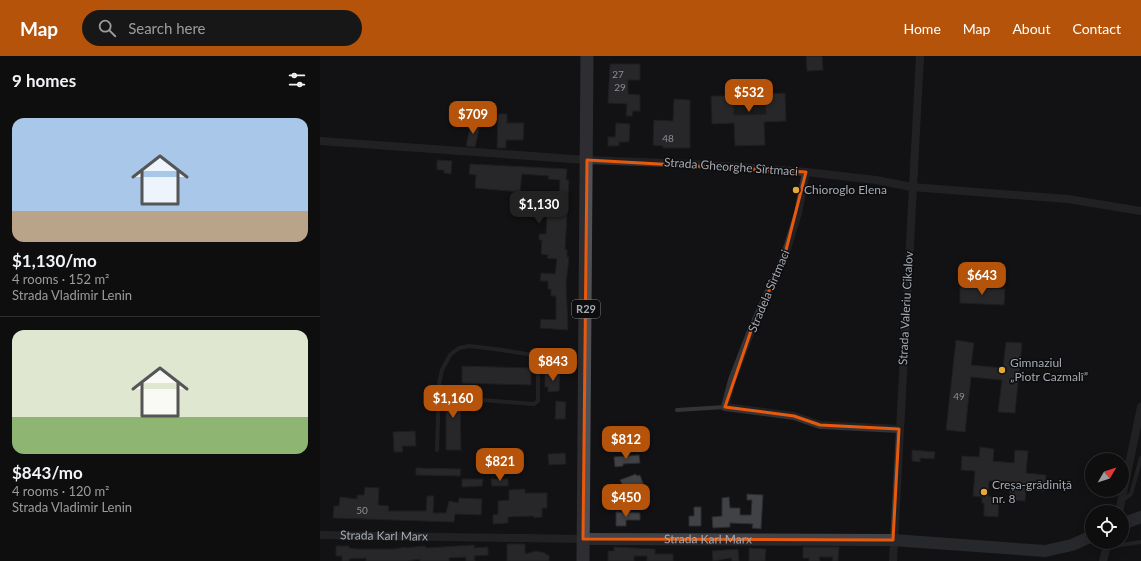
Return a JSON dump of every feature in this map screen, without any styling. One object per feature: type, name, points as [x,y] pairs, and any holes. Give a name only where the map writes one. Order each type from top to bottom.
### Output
[{"type":"main road","name":"R29","points":[[583,561],[587,56]]},
{"type":"street","name":"Strada Valeriu Cikalov","points":[[892,561],[920,56]]},
{"type":"street","name":"Strada Gheorghe Sîrtmaci","points":[[320,141],[586,160],[693,164],[806,172],[876,180],[912,186],[1068,200],[1141,212]]},
{"type":"street","name":"Stradela Sîrtmaci","points":[[724,407],[732,380],[751,331],[784,258],[798,213],[806,172]]},
{"type":"street","points":[[724,407],[794,416],[820,425],[899,429]]},
{"type":"street","points":[[1120,505],[1141,407]]},
{"type":"street","points":[[1129,521],[1141,517]]},
{"type":"street","name":"Strada Karl Marx","points":[[320,535],[583,539],[893,540],[1045,551],[1072,545],[1085,539]]},
{"type":"street","points":[[1102,561],[1105,550]]},
{"type":"lane","points":[[437,450],[439,384],[442,370],[450,355],[459,348],[469,346],[585,364]]},
{"type":"lane","points":[[482,400],[534,404],[538,401],[538,356]]},
{"type":"lane","points":[[677,410],[724,407]]},
{"type":"lane","points":[[1121,502],[1131,494],[1141,458]]},
{"type":"lane","points":[[1105,550],[1113,546],[1141,542]]},
{"type":"highlighted area","points":[[587,160],[806,172],[784,258],[751,331],[725,407],[794,416],[820,425],[899,429],[893,540],[583,539]]},
{"type":"shaded area","points":[[765,99],[766,114],[734,115],[734,101]]},
{"type":"building","points":[[806,56],[822,56],[823,70],[807,71]]},
{"type":"building","points":[[610,64],[640,64],[640,80],[628,80],[628,94],[640,95],[640,111],[633,111],[632,116],[626,116],[627,104],[608,103]]},
{"type":"building","points":[[764,84],[765,99],[734,101],[734,115],[766,114],[765,94],[785,93],[786,121],[764,122],[765,145],[735,146],[734,123],[712,124],[711,96],[732,96],[732,85]]},
{"type":"building","points":[[674,99],[690,100],[690,148],[663,148],[663,146],[653,145],[654,120],[673,121]]},
{"type":"building","points":[[498,114],[507,114],[507,123],[524,123],[523,140],[506,140],[506,148],[497,148]]},
{"type":"building","points":[[471,123],[480,125],[475,147],[466,146]]},
{"type":"building","points":[[616,123],[630,124],[629,142],[619,142],[619,146],[608,146],[608,137],[615,137]]},
{"type":"building","points":[[437,160],[452,161],[451,174],[444,173],[444,170],[437,170]]},
{"type":"building","points":[[470,164],[567,169],[566,180],[569,180],[565,249],[567,250],[567,257],[569,257],[566,284],[568,330],[540,328],[541,319],[556,320],[556,296],[551,296],[551,289],[548,289],[548,281],[540,281],[541,273],[555,274],[557,259],[547,258],[548,255],[541,254],[542,240],[539,240],[539,234],[546,234],[547,216],[545,216],[545,207],[533,206],[534,196],[559,198],[560,180],[548,179],[549,176],[522,174],[520,192],[475,188],[476,175],[469,174]]},
{"type":"building","points":[[960,287],[1005,289],[1004,305],[960,303]]},
{"type":"building","points":[[956,340],[974,343],[971,365],[1003,368],[1006,342],[1022,343],[1015,413],[998,412],[1002,380],[971,377],[965,432],[946,430]]},
{"type":"building","points":[[462,366],[531,368],[531,385],[462,383]]},
{"type":"building","points":[[545,373],[560,373],[559,391],[548,392],[548,387],[545,387]]},
{"type":"building","points":[[446,387],[460,387],[461,450],[446,450]]},
{"type":"building","points":[[556,401],[566,402],[565,419],[555,419]]},
{"type":"building","points":[[415,431],[416,446],[402,446],[403,452],[394,452],[393,432]]},
{"type":"building","points":[[980,447],[994,449],[993,461],[1014,463],[1015,450],[1028,451],[1026,473],[1046,475],[1045,491],[1026,489],[1025,501],[1009,500],[1011,482],[989,481],[988,496],[995,497],[995,501],[999,501],[998,517],[984,516],[984,503],[982,503],[982,497],[973,496],[975,471],[961,470],[962,456],[979,457]]},
{"type":"building","points":[[912,450],[935,452],[934,459],[920,458],[920,462],[912,461]]},
{"type":"building","points":[[565,453],[566,464],[549,465],[548,454]]},
{"type":"building","points":[[639,455],[640,463],[623,464],[623,466],[615,467],[614,457]]},
{"type":"building","points":[[416,468],[461,469],[460,476],[416,475]]},
{"type":"building","points":[[636,474],[637,476],[640,475],[649,500],[636,504],[633,495],[621,499],[618,490],[624,488],[620,480]]},
{"type":"building","points":[[462,479],[483,479],[482,486],[462,487]]},
{"type":"building","points":[[491,479],[508,479],[508,486],[492,486]]},
{"type":"building","points":[[365,487],[379,488],[378,505],[389,506],[388,511],[426,511],[427,496],[434,496],[433,513],[446,513],[449,501],[458,503],[459,498],[482,499],[481,515],[455,514],[454,522],[333,518],[334,506],[339,506],[340,497],[357,499],[357,495],[364,495]]},
{"type":"building","points":[[525,489],[525,493],[547,493],[547,508],[542,508],[542,517],[508,517],[508,523],[493,524],[493,515],[498,514],[498,501],[509,500],[509,490]]},
{"type":"building","points":[[747,494],[763,495],[761,529],[752,528],[753,524],[730,523],[730,527],[713,528],[712,517],[722,516],[722,498],[729,497],[730,508],[740,508],[740,515],[751,515],[752,500],[747,500]]},
{"type":"building","points":[[694,507],[701,507],[701,526],[689,526],[689,516],[694,516]]},
{"type":"building","points":[[616,512],[640,513],[640,520],[626,520],[626,526],[616,526]]},
{"type":"building","points":[[507,544],[525,544],[525,554],[536,551],[545,553],[549,556],[549,561],[507,561]]},
{"type":"building","points":[[474,545],[474,548],[488,547],[488,555],[474,556],[475,561],[466,561],[466,557],[449,558],[449,561],[420,561],[420,559],[407,561],[366,561],[366,558],[342,561],[342,556],[336,556],[336,546],[349,546],[349,548],[359,549],[394,549],[425,546],[426,548]]},
{"type":"building","points":[[614,547],[655,549],[655,554],[673,554],[673,561],[647,561],[647,556],[634,556],[634,561],[608,561],[608,551],[614,551]]},
{"type":"building","points":[[803,547],[839,547],[838,561],[832,561],[833,557],[819,557],[820,561],[809,561],[809,558],[803,558]]},
{"type":"building","points":[[749,548],[766,549],[765,561],[749,561]]},
{"type":"building","points":[[738,549],[739,561],[732,561],[731,558],[713,561],[712,551]]},
{"type":"place","name":"Chioroglo Elena","points":[[796,190]]},
{"type":"place","name":"Gimnaziul „Piotr Cazmalî”","points":[[1002,370]]},
{"type":"place","name":"Creșa-grădiniță nr. 8","points":[[984,492]]}]
